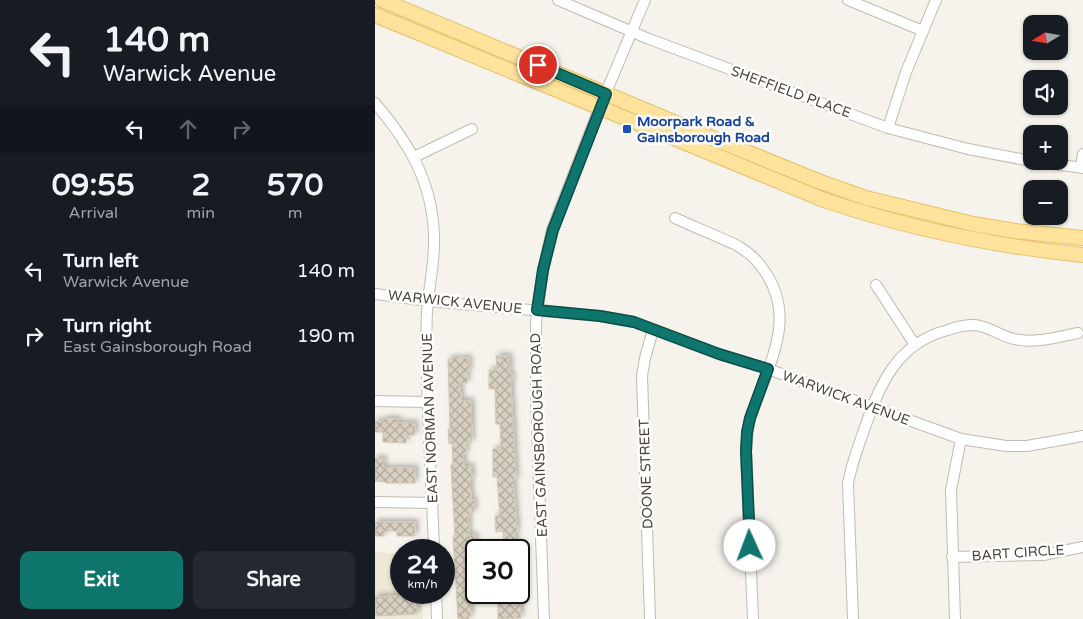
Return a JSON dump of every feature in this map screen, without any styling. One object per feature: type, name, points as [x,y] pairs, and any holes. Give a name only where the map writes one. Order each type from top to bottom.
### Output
[{"type":"main road","points":[[382,0],[818,181],[867,198],[973,224],[1015,231],[1083,238]]},
{"type":"main road","points":[[375,15],[599,109],[824,200],[881,219],[992,244],[1083,255]]},
{"type":"street","name":"SHEFFIELD PLACE","points":[[558,0],[632,32],[888,128],[968,149],[1023,159]]},
{"type":"street","name":"EAST GAINSBOROUGH ROAD","points":[[545,619],[535,398],[537,310],[543,270],[553,230],[599,109],[645,0]]},
{"type":"street","points":[[848,0],[923,31]]},
{"type":"street","points":[[888,128],[906,72],[936,0]]},
{"type":"street","name":"EAST NORMAN AVENUE","points":[[375,103],[404,140],[414,157],[422,174],[433,220],[433,263],[428,301],[427,337],[434,539]]},
{"type":"street","points":[[414,157],[473,129]]},
{"type":"street","points":[[1082,167],[1083,154]]},
{"type":"street","name":"SHEFFIELD PLACE","points":[[1068,165],[1082,167]]},
{"type":"street","points":[[675,218],[739,247],[756,260],[774,288],[781,312],[780,327],[768,369],[750,418],[746,451],[753,619]]},
{"type":"street","points":[[876,285],[915,345]]},
{"type":"street","name":"WARWICK AVENUE","points":[[375,294],[428,301],[600,316],[634,322],[961,439],[1006,446],[1027,446],[1083,436]]},
{"type":"street","points":[[853,619],[848,484],[850,471],[872,408],[892,368],[907,350],[931,334],[965,326],[984,327],[1011,339],[1024,340],[1039,340],[1078,333]]},
{"type":"street","name":"DOONE STREET","points":[[650,619],[642,376],[653,330]]},
{"type":"street","points":[[375,401],[428,402]]},
{"type":"street","points":[[955,619],[951,490],[961,439]]},
{"type":"street","points":[[375,502],[433,503]]},
{"type":"street","name":"BART CIRCLE","points":[[952,557],[1043,555],[1083,547]]},
{"type":"street","points":[[436,604],[437,619]]},
{"type":"shaded area","points":[[375,552],[390,553],[390,604],[422,604],[423,619],[375,619]]},
{"type":"building","points":[[496,356],[509,356],[510,375],[512,374],[511,388],[516,479],[513,479],[517,531],[515,531],[515,539],[503,539],[503,531],[496,532],[495,516],[500,516],[497,477],[493,477],[493,449],[501,449],[500,424],[496,424],[495,389],[489,389],[489,370],[497,370]]},
{"type":"building","points":[[469,358],[467,383],[460,383],[461,401],[471,401],[472,442],[466,442],[466,453],[463,453],[464,467],[471,466],[471,500],[474,500],[474,512],[468,513],[469,536],[475,535],[475,539],[465,539],[465,604],[470,604],[471,616],[469,616],[469,619],[458,619],[455,539],[453,539],[453,536],[455,536],[451,465],[453,464],[452,443],[449,444],[448,429],[450,429],[448,359]]},
{"type":"building","points":[[383,419],[398,419],[397,423],[415,423],[415,435],[406,435],[406,443],[383,442],[383,432],[375,432],[375,421],[383,422]]},
{"type":"building","points":[[375,458],[384,459],[383,468],[415,468],[415,483],[375,481]]},
{"type":"building","points":[[375,522],[415,522],[415,536],[397,536],[397,531],[384,531],[384,536],[375,536]]},
{"type":"building","points":[[390,596],[390,604],[416,604],[417,614],[376,616],[375,597]]},
{"type":"building","points":[[498,604],[520,604],[521,618],[498,619]]},
{"type":"place","name":"Moorpark Road & Gainsborough Road","points":[[627,129]]},
{"type":"route","points":[[538,65],[606,94],[553,230],[543,270],[537,310],[600,316],[634,322],[719,354],[768,369],[750,418],[747,432],[750,546]]}]
